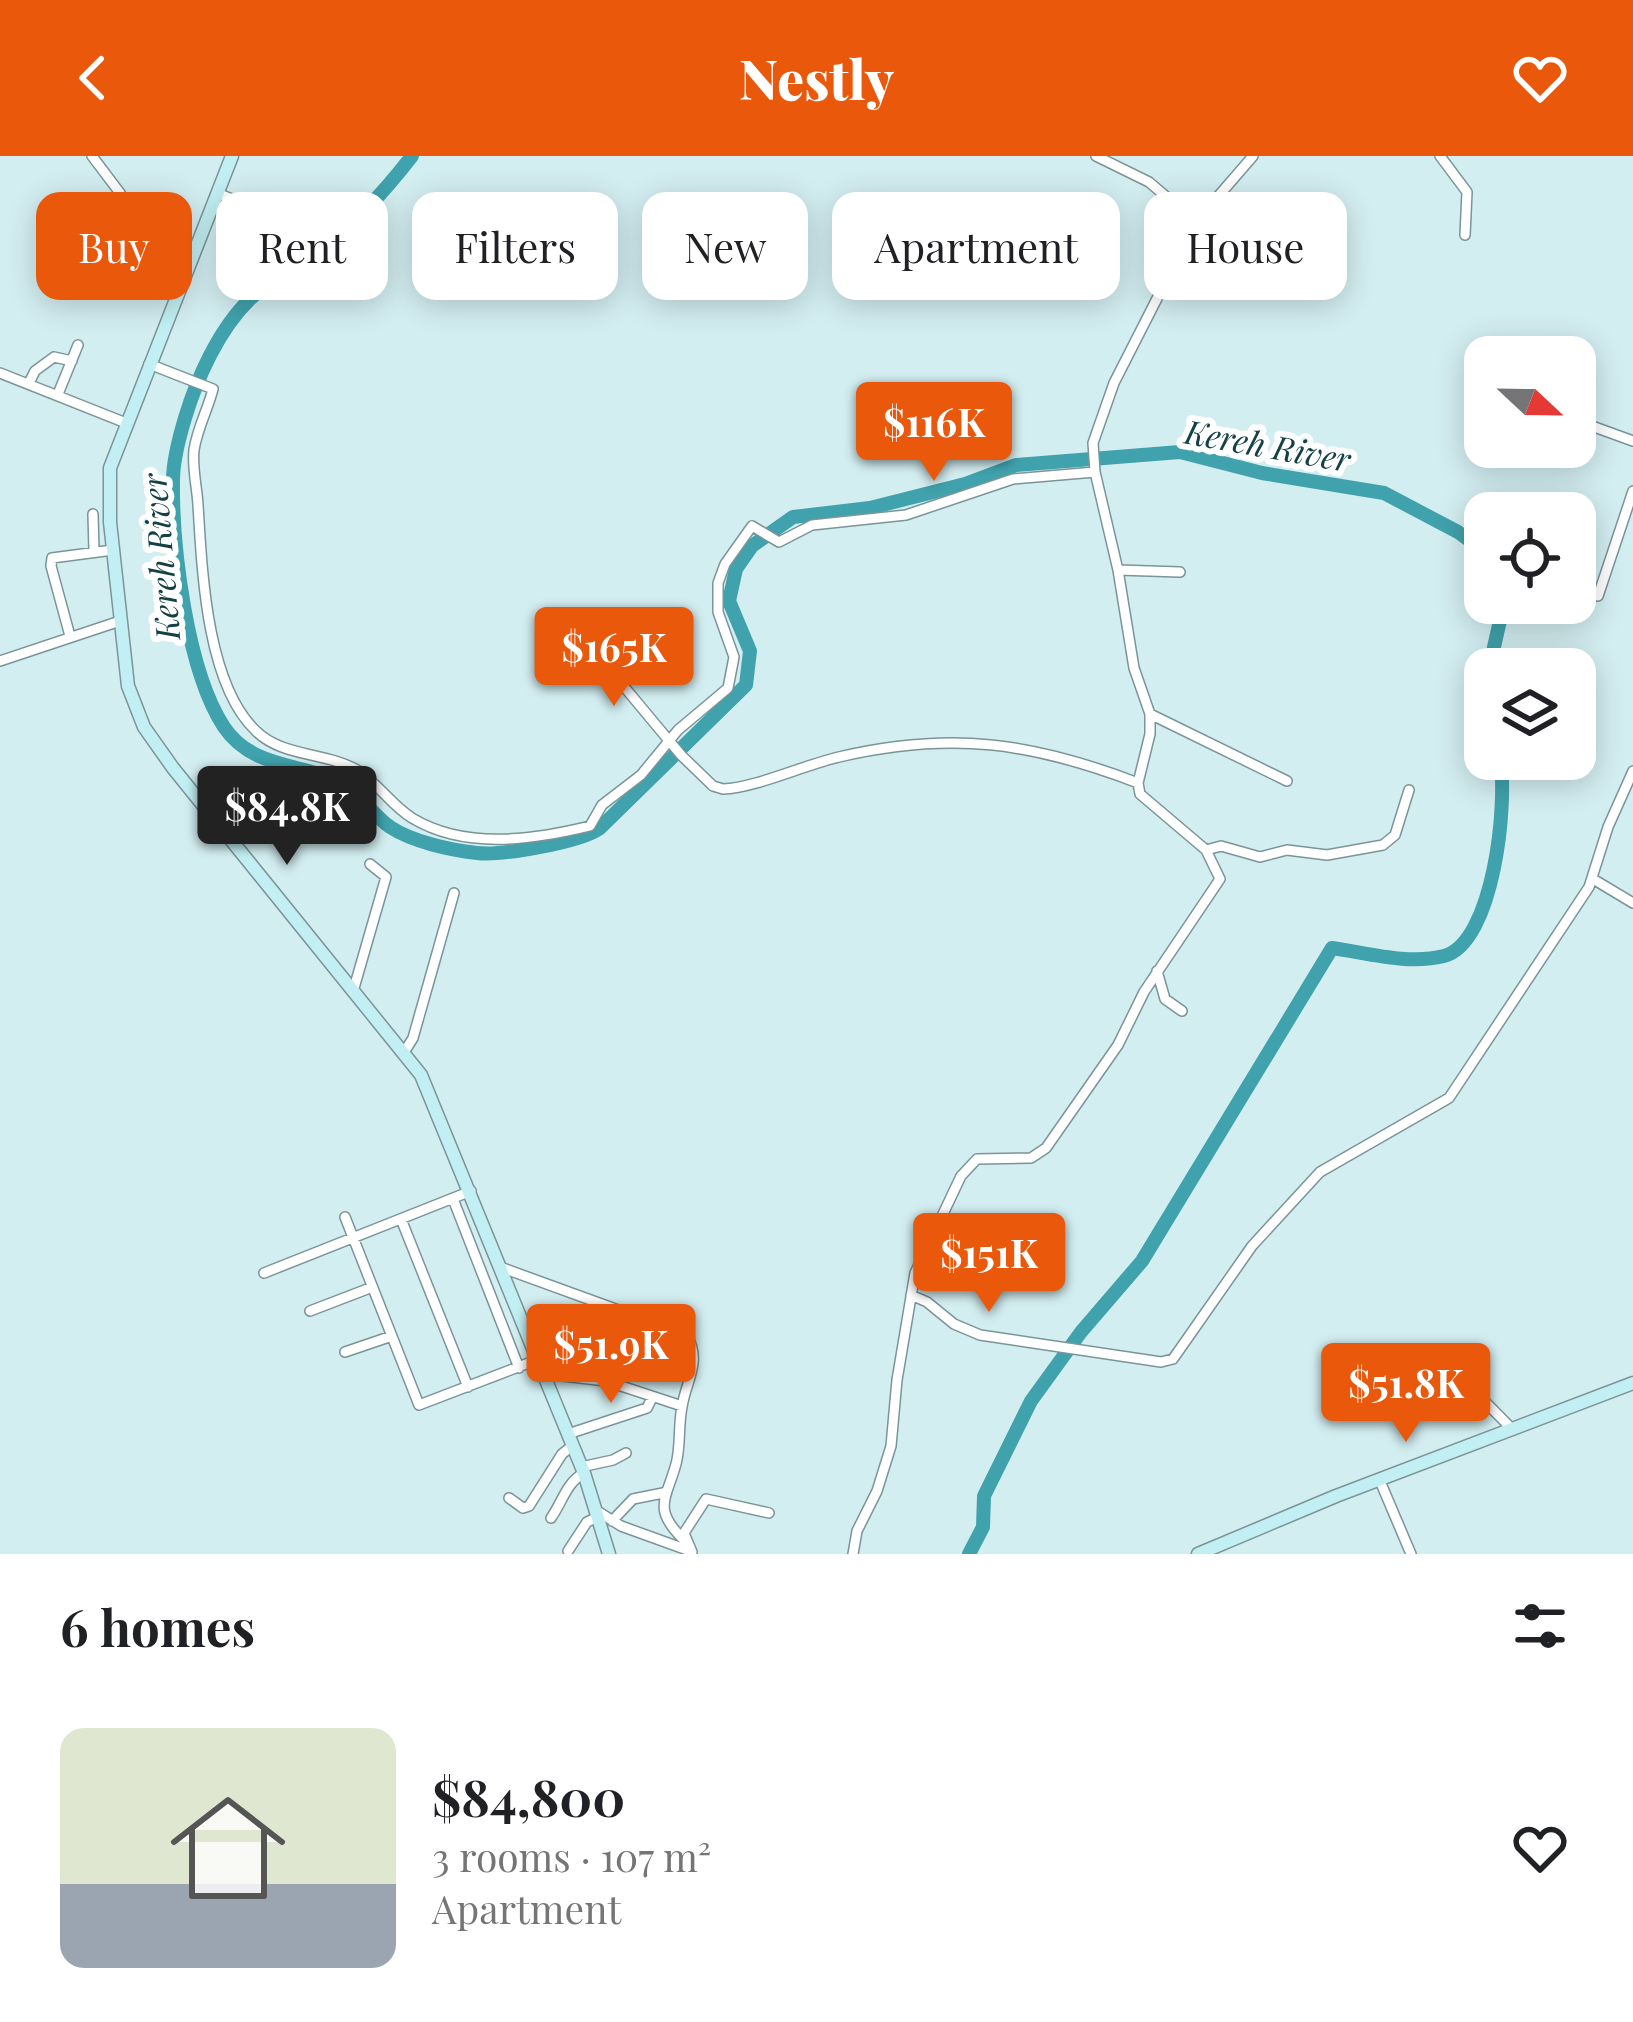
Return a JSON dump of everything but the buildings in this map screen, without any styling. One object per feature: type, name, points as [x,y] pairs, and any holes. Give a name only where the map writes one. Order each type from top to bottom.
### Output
[{"type":"street","points":[[92,156],[119,192]]},
{"type":"street","points":[[217,192],[232,156]]},
{"type":"street","points":[[1096,156],[1161,192]]},
{"type":"street","points":[[1222,192],[1253,156]]},
{"type":"street","points":[[1440,156],[1467,192],[1465,235]]},
{"type":"street","points":[[192,256],[216,196]]},
{"type":"street","points":[[174,300],[110,473],[128,686],[144,727],[405,1051],[425,1084],[604,1517],[609,1554]]},
{"type":"street","points":[[854,1554],[857,1531],[877,1492],[891,1447],[911,1294],[924,1248],[968,1164],[982,1157],[1031,1158],[1046,1148],[1118,1045],[1157,971],[1220,879],[1206,850],[1140,794],[1150,714],[1134,668],[1094,463],[1097,425],[1156,300]]},
{"type":"street","points":[[58,394],[78,345]]},
{"type":"street","points":[[29,383],[34,371],[53,357],[72,361]]},
{"type":"street","points":[[148,364],[213,389],[194,462],[211,625],[222,672],[244,718],[257,734],[290,749],[350,766],[411,818],[479,839],[532,837],[588,827],[602,805],[675,748],[732,681],[734,657],[718,612],[718,584],[752,526],[770,540],[781,541],[812,525],[906,515],[1013,479],[1094,463]]},
{"type":"street","points":[[0,373],[126,423]]},
{"type":"street","points":[[1596,428],[1633,442]]},
{"type":"street","points":[[1598,596],[1633,491]]},
{"type":"street","points":[[93,514],[94,551]]},
{"type":"street","points":[[70,636],[52,558],[113,550]]},
{"type":"street","points":[[1118,570],[1180,572]]},
{"type":"street","points":[[0,661],[120,620]]},
{"type":"street","points":[[547,676],[580,670],[613,676],[712,786],[726,790],[838,758],[920,742],[1034,748],[1138,783]]},
{"type":"street","points":[[1150,714],[1287,781]]},
{"type":"street","points":[[911,1294],[976,1334],[1164,1362],[1173,1359],[1252,1246],[1320,1172],[1449,1098],[1593,879],[1633,772]]},
{"type":"street","points":[[1206,850],[1221,846],[1256,857],[1287,850],[1327,855],[1388,844],[1399,827],[1409,790]]},
{"type":"street","points":[[354,988],[386,878],[370,864]]},
{"type":"street","points":[[1593,879],[1633,903]]},
{"type":"street","points":[[405,1051],[413,1038],[454,893]]},
{"type":"street","points":[[1157,971],[1165,999],[1183,1011]]},
{"type":"street","points":[[264,1273],[471,1192]]},
{"type":"street","points":[[453,1199],[519,1368]]},
{"type":"street","points":[[345,1217],[419,1405],[539,1359]]},
{"type":"street","points":[[401,1219],[468,1387]]},
{"type":"street","points":[[500,1267],[684,1332],[691,1342],[695,1364],[682,1406],[677,1461],[663,1493],[667,1521],[693,1553]]},
{"type":"street","points":[[310,1310],[370,1288]]},
{"type":"street","points":[[345,1352],[389,1336]]},
{"type":"street","points":[[1440,1356],[1513,1430]]},
{"type":"street","points":[[545,1374],[600,1380],[682,1406]]},
{"type":"street","points":[[1198,1554],[1633,1383]]},
{"type":"street","points":[[508,1498],[523,1508],[530,1506],[570,1440],[647,1408],[652,1398]]},
{"type":"street","points":[[551,1518],[566,1488],[582,1470],[626,1453]]},
{"type":"street","points":[[1380,1481],[1411,1554]]},
{"type":"street","points":[[568,1551],[587,1522],[633,1498],[663,1493]]},
{"type":"street","points":[[684,1540],[692,1515],[710,1498],[769,1513]]},
{"type":"street","points":[[564,1499],[574,1511]]},
{"type":"street","points":[[604,1517],[693,1553]]},
{"type":"waterway","name":"Kereh River","points":[[412,156],[353,222],[259,291],[228,325],[190,403],[173,480],[175,539],[191,642],[224,727],[261,757],[336,780],[390,827],[410,837],[488,853],[559,843],[600,828],[746,685],[750,651],[729,601],[736,569],[752,546],[793,517],[870,508],[965,484],[1016,465],[1180,452],[1262,473],[1384,493],[1464,536]]},
{"type":"waterway","name":"Kereh River","points":[[1494,648],[1499,624]]},
{"type":"waterway","name":"Kereh River","points":[[969,1554],[983,1527],[984,1496],[1031,1401],[1081,1332],[1142,1261],[1332,948],[1388,957],[1444,956],[1461,946],[1475,926],[1494,869],[1502,780]]}]
